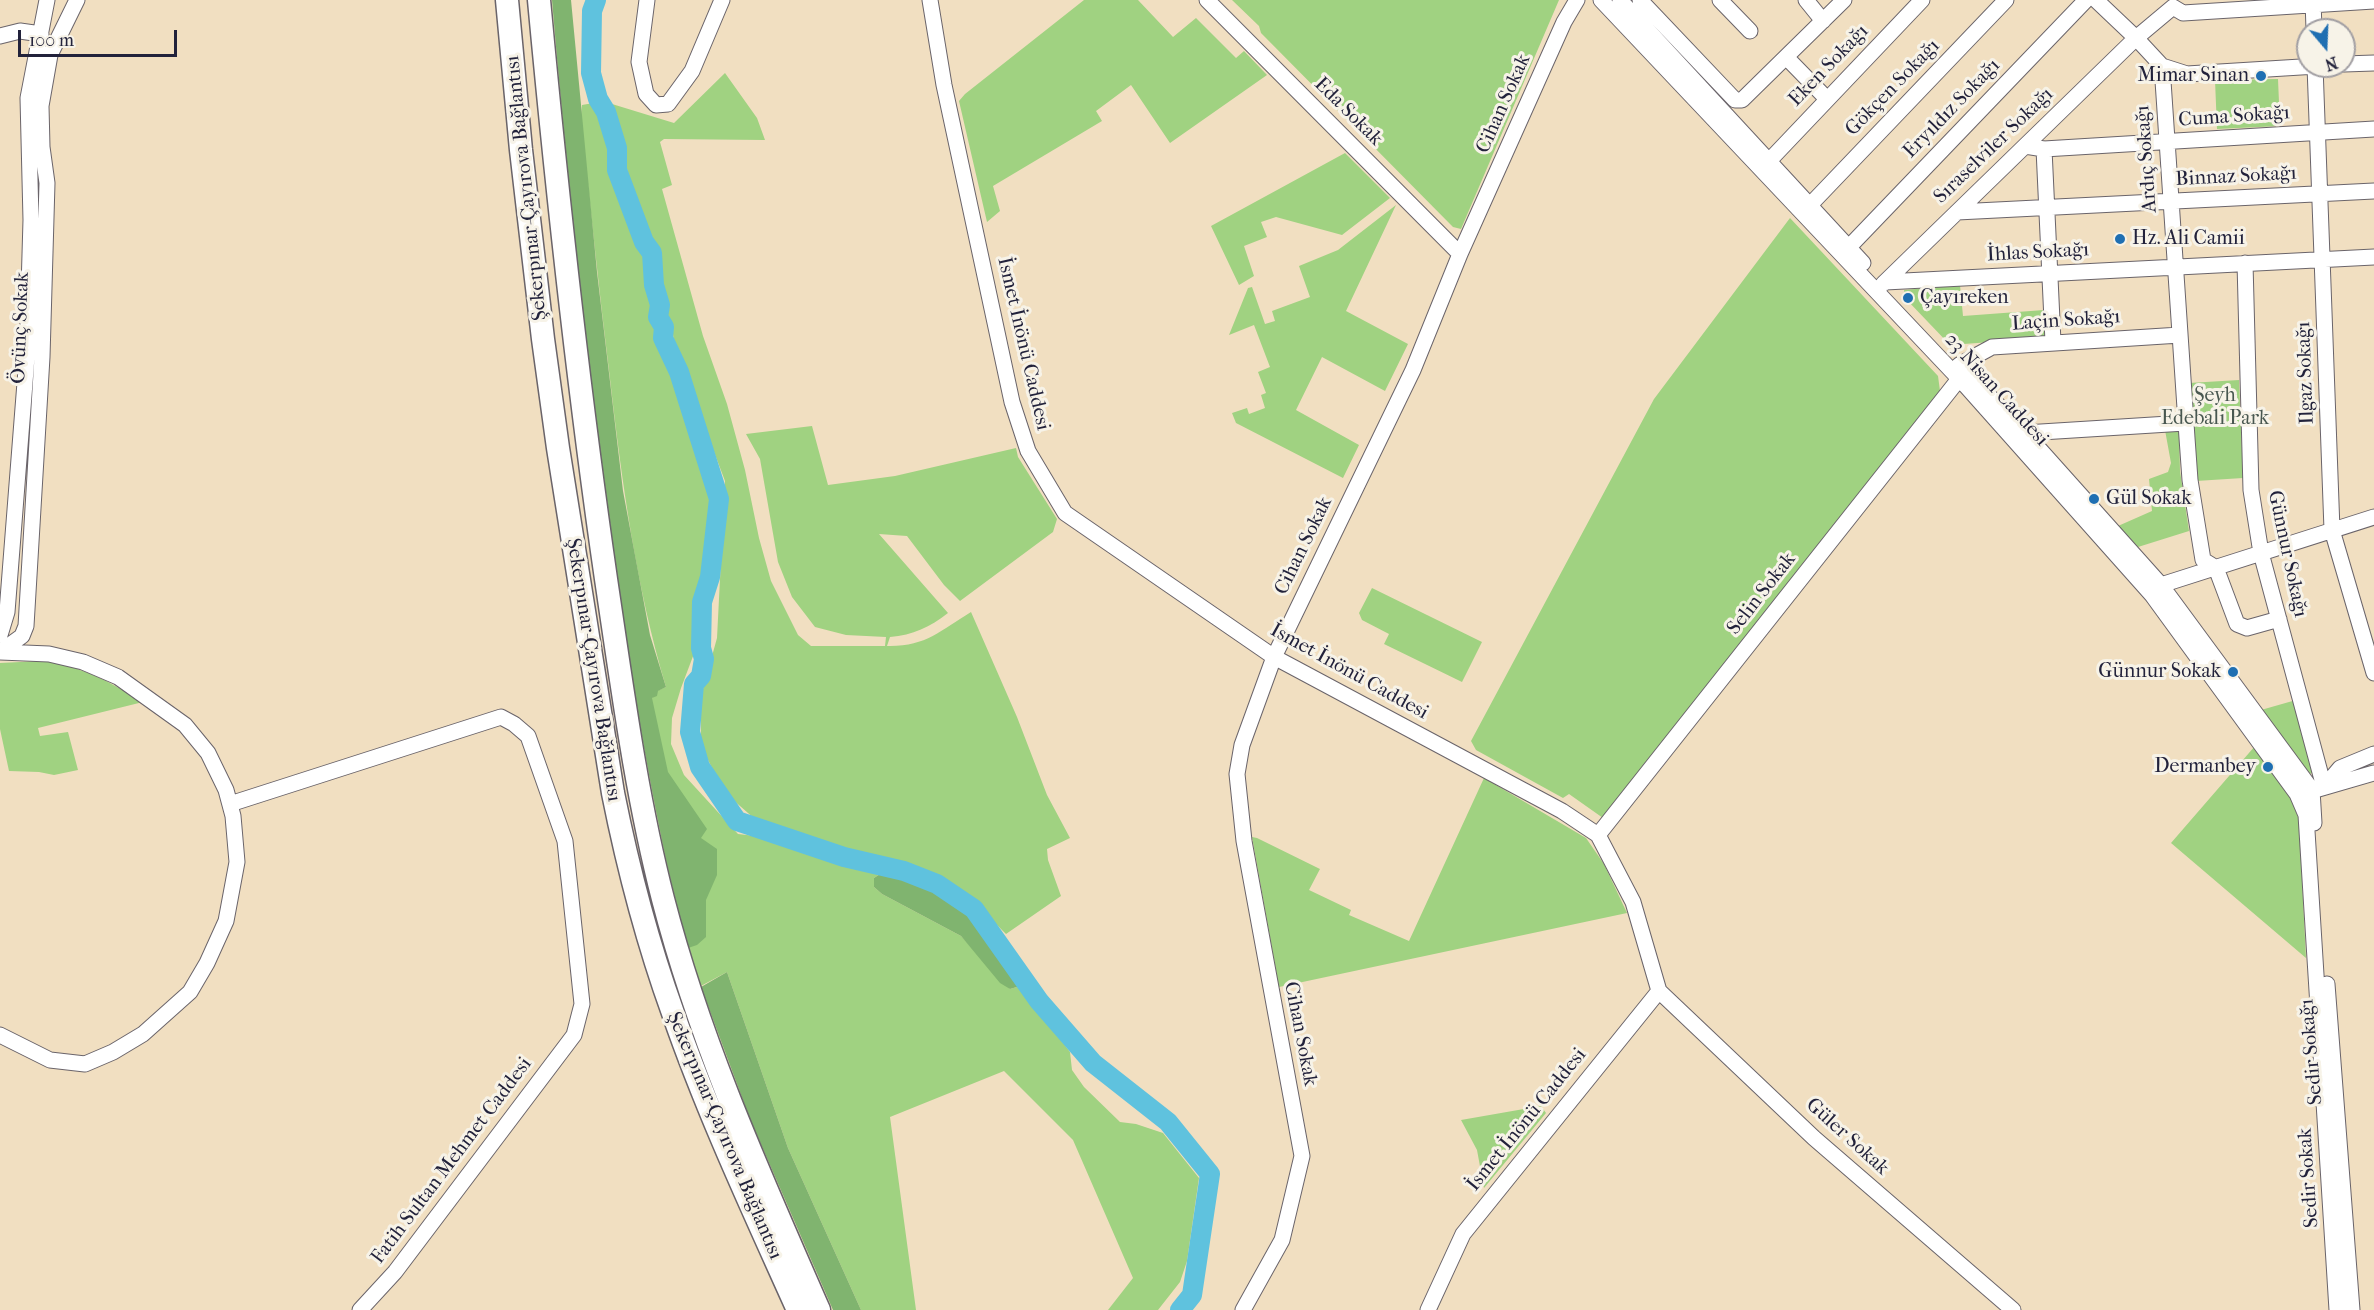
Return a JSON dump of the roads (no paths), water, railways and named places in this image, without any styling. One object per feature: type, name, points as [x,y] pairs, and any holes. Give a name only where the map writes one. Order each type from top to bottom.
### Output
[{"type":"highway","points":[[492,0],[505,116],[533,249]]},
{"type":"highway","name":"Şekerpınar-Çayırova Bağlantısı","points":[[507,0],[533,249],[560,460],[613,793],[624,848],[655,960],[690,1060],[723,1142],[798,1310]]},
{"type":"highway","name":"Şekerpınar-Çayırova Bağlantısı","points":[[539,0],[563,244],[587,442],[627,715],[650,842],[676,945],[708,1045],[744,1139],[819,1310]]},
{"type":"street","name":"Övünç Sokak","points":[[0,636],[7,612],[27,357],[31,220],[28,98],[47,0]]},
{"type":"street","name":"Övünç Sokak","points":[[15,642],[22,636],[26,626],[42,357],[47,183],[41,106],[50,55],[77,0]]},
{"type":"street","points":[[647,0],[639,62],[646,94],[656,105],[668,104],[693,71],[722,0]]},
{"type":"street","name":"İsmet İnönü Caddesi","points":[[930,0],[944,85],[1012,402],[1028,452],[1065,513],[1274,657],[1562,811],[1598,835],[1633,902],[1659,990],[1463,1234],[1428,1310]]},
{"type":"street","name":"Eda Sokak","points":[[1207,0],[1460,254]]},
{"type":"street","name":"Cihan Sokak","points":[[1243,1310],[1282,1240],[1302,1156],[1244,841],[1237,774],[1242,745],[1274,657],[1413,370],[1460,254],[1564,22],[1577,0]]},
{"type":"street","name":"23 Nisan Caddesi","points":[[1601,0],[1959,372],[2025,434],[2161,585],[2311,791]]},
{"type":"street","name":"23 Nisan Caddesi","points":[[1620,0],[1768,162],[1884,283],[2152,595],[2311,791]]},
{"type":"street","points":[[1640,0],[1735,100],[1742,100],[1844,0]]},
{"type":"street","points":[[1720,0],[1750,31]]},
{"type":"street","points":[[1806,0],[1823,21]]},
{"type":"street","name":"Eken Sokağı","points":[[1768,162],[1922,0]]},
{"type":"street","name":"Gökçen Sokağı","points":[[1810,205],[2006,0]]},
{"type":"street","name":"Eryıldız Sokağı","points":[[1849,247],[2086,0]]},
{"type":"street","points":[[2096,0],[2162,66],[2187,74],[2296,67]]},
{"type":"street","points":[[2170,4],[2183,13],[2313,3],[2374,1]]},
{"type":"street","points":[[2313,3],[2314,18]]},
{"type":"street","name":"Sıraselviler Sokağı","points":[[1884,283],[2170,4]]},
{"type":"street","points":[[0,36],[20,31],[41,34]]},
{"type":"street","points":[[1786,57],[1827,99]]},
{"type":"street","points":[[2356,64],[2374,63]]},
{"type":"street","name":"Ardıç Sokağı","points":[[2162,66],[2185,423],[2190,480],[2203,560],[2216,567],[2237,624],[2247,628],[2278,619]]},
{"type":"street","name":"Ilgaz Sokağı","points":[[2316,78],[2332,530],[2374,673]]},
{"type":"street","name":"Cuma Sokağı","points":[[2025,146],[2044,149],[2374,129]]},
{"type":"street","points":[[2044,149],[2053,342]]},
{"type":"street","name":"Binnaz Sokağı","points":[[1957,212],[2374,191]]},
{"type":"street","name":"İhlas Sokağı","points":[[1884,283],[2374,257]]},
{"type":"street","name":"Günnur Sokağı","points":[[2245,263],[2251,490],[2261,553],[2278,619],[2311,791]]},
{"type":"street","name":"Laçin Sokağı","points":[[1959,372],[1992,347],[2180,335]]},
{"type":"street","name":"Selin Sokak","points":[[1598,835],[1959,372]]},
{"type":"street","points":[[2025,434],[2185,423]]},
{"type":"street","points":[[2161,585],[2374,517]]},
{"type":"street","points":[[0,1035],[50,1060],[85,1064],[113,1052],[143,1034],[190,992],[207,963],[226,921],[237,862],[230,804],[226,790],[207,753],[185,725],[118,677],[83,662],[42,653],[23,645],[10,623],[7,612]]},
{"type":"street","points":[[0,636],[15,642]]},
{"type":"street","points":[[0,652],[15,642]]},
{"type":"street","points":[[0,652],[42,653]]},
{"type":"street","name":"Fatih Sultan Mehmet Caddesi","points":[[230,804],[501,717],[528,736],[565,841],[582,1004],[574,1035],[395,1272],[360,1310]]},
{"type":"street","points":[[2311,791],[2340,768],[2374,754]]},
{"type":"street","points":[[2311,791],[2374,773]]},
{"type":"street","name":"Sedir Sokak","points":[[2311,791],[2306,815],[2337,1310]]},
{"type":"street","name":"Sedir Sokağı","points":[[2311,791],[2352,1310]]},
{"type":"street","name":"Güler Sokak","points":[[1659,990],[1814,1138],[2013,1310]]},
{"type":"waterway","points":[[596,0],[592,11],[591,73],[598,99],[606,112],[617,148],[617,170],[644,242],[652,253],[654,285],[660,305],[658,317],[664,327],[663,338],[679,372],[719,499],[710,577],[702,602],[701,648],[704,659],[701,676],[694,684],[690,732],[700,767],[737,821],[844,857],[904,871],[937,884],[974,909],[1039,1001],[1093,1063],[1168,1122],[1210,1174],[1192,1295],[1180,1310]]},
{"type":"place","name":"Mimar Sinan","points":[[2261,76]]},
{"type":"place","name":"Hz. Ali Camii","points":[[2120,239]]},
{"type":"place","name":"Çayıreken","points":[[1908,298]]},
{"type":"place","name":"Gül Sokak","points":[[2094,499]]},
{"type":"place","name":"Günnur Sokak","points":[[2233,672]]},
{"type":"place","name":"Dermanbey","points":[[2268,767]]},
{"type":"park label","name":"Şeyh Edebali Park","points":[[2215,408]]}]
